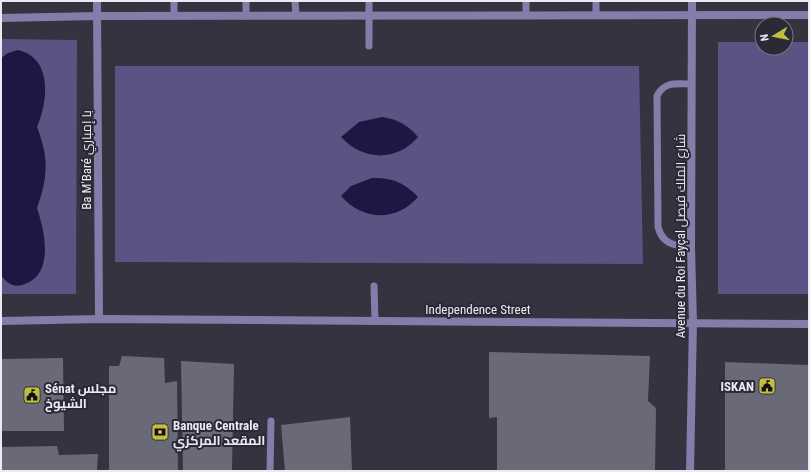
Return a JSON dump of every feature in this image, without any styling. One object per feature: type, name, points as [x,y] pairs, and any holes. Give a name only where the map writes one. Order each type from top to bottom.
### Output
[{"type":"street","name":"Ba M'Baré با إمباري","points":[[97,1],[99,319]]},
{"type":"street","name":"Avenue du Roi Fayçal شارع الملك فيصل","points":[[690,471],[693,322],[691,248],[692,1]]},
{"type":"street","points":[[1,18],[97,16],[809,15]]},
{"type":"street","name":"Independence Street","points":[[1,321],[99,319],[375,320],[809,324]]},
{"type":"lane","points":[[174,1],[174,16]]},
{"type":"lane","points":[[246,1],[246,16]]},
{"type":"lane","points":[[295,1],[296,16]]},
{"type":"lane","points":[[369,1],[369,46]]},
{"type":"lane","points":[[526,1],[526,15]]},
{"type":"lane","points":[[596,1],[596,15]]},
{"type":"lane","points":[[691,84],[667,84],[662,87],[657,96],[658,227],[664,241],[671,245],[691,248]]},
{"type":"lane","points":[[374,286],[375,320]]},
{"type":"lane","points":[[270,471],[271,421]]},
{"type":"shaded area","points":[[1,39],[77,40],[76,294],[1,294]]},
{"type":"shaded area","points":[[718,42],[754,42],[754,56],[794,56],[794,42],[809,42],[809,294],[718,294]]},
{"type":"shaded area","points":[[18,50],[29,55],[37,62],[42,71],[45,82],[44,105],[37,127],[44,148],[46,168],[41,197],[37,208],[43,229],[45,252],[43,263],[39,273],[32,280],[16,286],[10,284],[1,275],[1,58],[8,53]]},
{"type":"shaded area","points":[[115,66],[639,66],[643,264],[115,262]]},
{"type":"shaded area","points":[[382,117],[393,119],[402,123],[418,137],[410,145],[400,151],[380,155],[359,151],[341,137],[359,122]]},
{"type":"shaded area","points":[[372,178],[398,182],[418,197],[400,211],[380,215],[369,214],[359,210],[341,196],[351,186]]},
{"type":"building","points":[[489,352],[650,356],[648,401],[656,408],[655,471],[497,471],[497,417],[489,418]]},
{"type":"building","points":[[122,356],[164,358],[165,383],[177,381],[178,471],[109,471],[109,366],[119,366]]},
{"type":"building","name":"Sénat مجلس الشيوخ","points":[[63,358],[64,431],[1,431],[1,359]]},
{"type":"building","points":[[181,361],[234,364],[232,471],[183,471]]},
{"type":"building","points":[[725,362],[809,365],[809,471],[725,471]]},
{"type":"building","points":[[350,417],[352,471],[285,471],[281,425]]},
{"type":"building","points":[[57,446],[59,455],[98,454],[97,471],[1,471],[1,447]]},
{"type":"place","name":"ISKAN","points":[[767,386]]},
{"type":"place","name":"Sénat مجلس الشيوخ","points":[[32,395]]},
{"type":"place","name":"Banque Centrale المقعد المركزي","points":[[160,432]]}]
